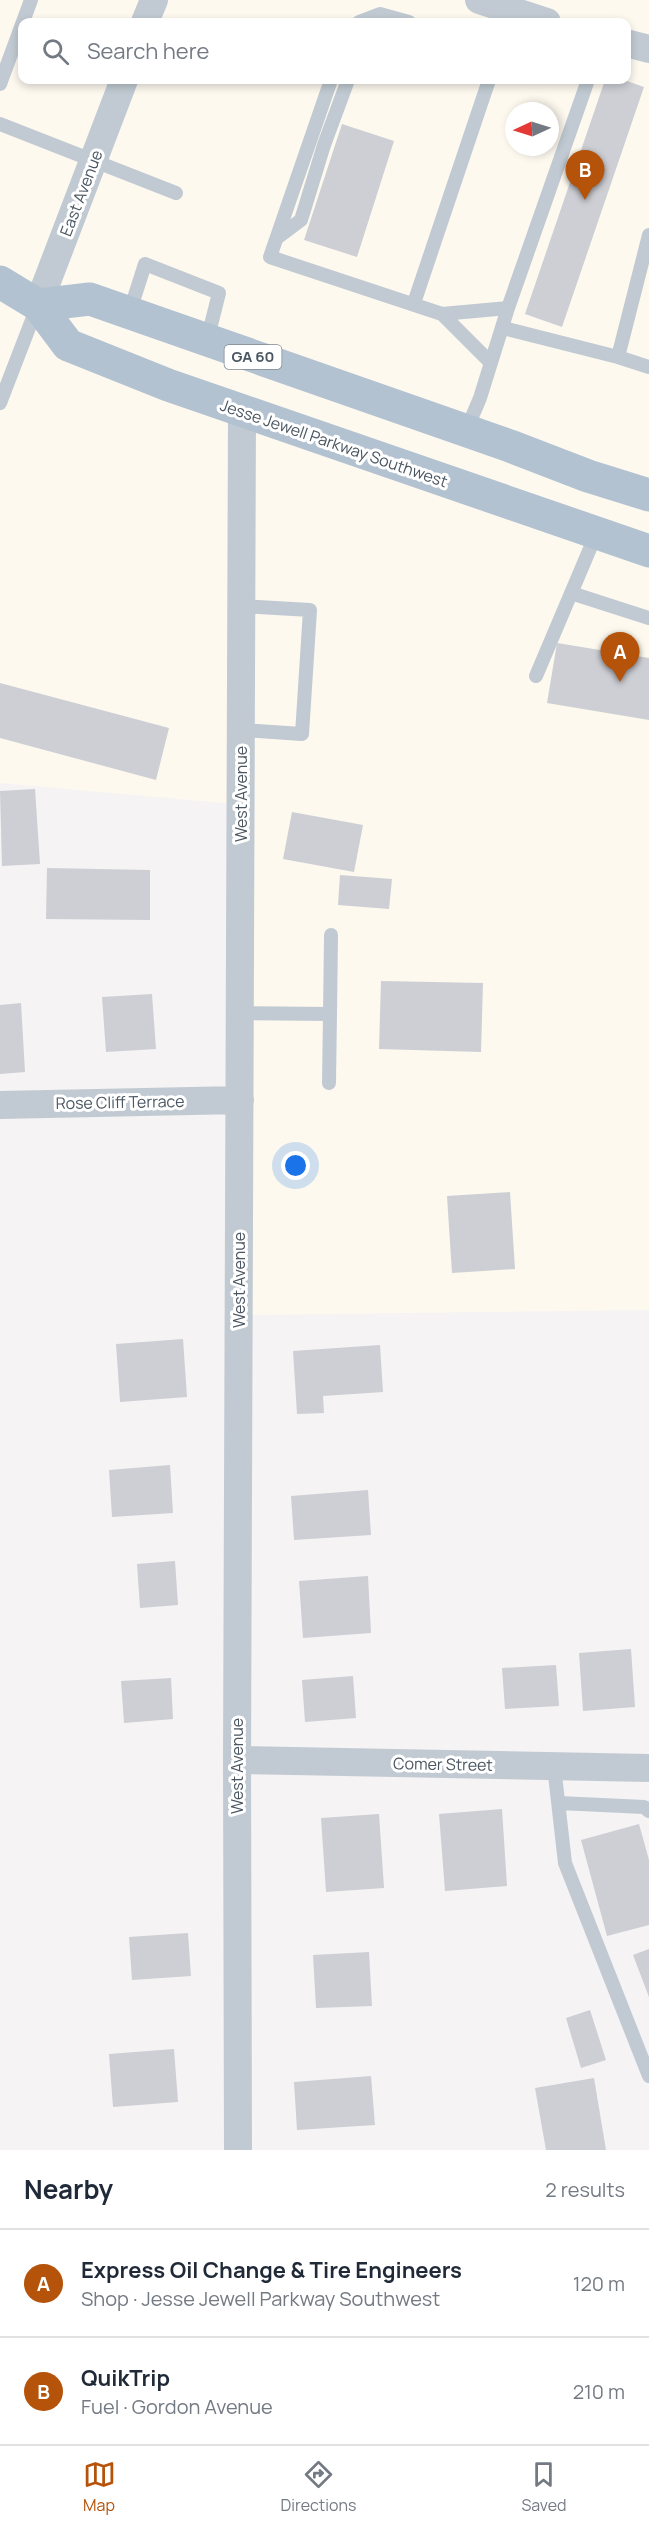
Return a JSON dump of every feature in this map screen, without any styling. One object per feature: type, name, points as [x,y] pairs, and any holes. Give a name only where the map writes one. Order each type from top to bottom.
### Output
[{"type":"main road","name":"Jesse Jewell Parkway Southwest","points":[[0,282],[38,305],[68,345],[168,385],[649,551]]},
{"type":"main road","name":"GA 60","points":[[38,305],[90,299],[588,476],[649,495]]},
{"type":"main road","points":[[607,536],[649,567]]},
{"type":"street","points":[[147,18],[154,0]]},
{"type":"street","points":[[479,0],[510,17]]},
{"type":"street","points":[[631,44],[649,49]]},
{"type":"street","name":"East Avenue","points":[[38,305],[123,84]]},
{"type":"street","name":"West Avenue","points":[[238,2150],[237,1760],[242,411]]},
{"type":"street","name":"Rose Cliff Terrace","points":[[0,1105],[240,1100]]},
{"type":"street","name":"Comer Street","points":[[237,1760],[649,1768]]},
{"type":"lane","points":[[24,18],[31,0]]},
{"type":"lane","points":[[370,18],[380,14],[394,18]]},
{"type":"lane","points":[[0,84],[18,35]]},
{"type":"lane","points":[[330,84],[270,258],[442,314],[490,362]]},
{"type":"lane","points":[[276,239],[301,220],[324,145],[347,84]]},
{"type":"lane","points":[[414,303],[488,84]]},
{"type":"lane","points":[[466,431],[480,398],[508,308],[587,84]]},
{"type":"lane","points":[[0,124],[176,193]]},
{"type":"lane","points":[[618,357],[649,235]]},
{"type":"lane","points":[[129,314],[145,264],[219,293],[207,341]]},
{"type":"lane","points":[[1,400],[38,305]]},
{"type":"lane","points":[[442,314],[508,308]]},
{"type":"lane","points":[[503,328],[649,367]]},
{"type":"lane","points":[[536,676],[571,593],[607,536]]},
{"type":"lane","points":[[571,593],[649,618]]},
{"type":"lane","points":[[241,606],[310,610],[302,734],[241,730]]},
{"type":"lane","points":[[329,1083],[331,935]]},
{"type":"lane","points":[[239,1013],[330,1014]]},
{"type":"lane","points":[[554,1766],[565,1863],[649,2076]]},
{"type":"lane","points":[[559,1803],[644,1807],[649,1811]]},
{"type":"shaded area","points":[[0,0],[649,0],[649,1310],[251,1315],[245,805],[0,783]]},
{"type":"building","points":[[631,82],[644,87],[562,327],[525,314],[604,84]]},
{"type":"building","points":[[342,124],[394,141],[357,257],[304,240]]},
{"type":"building","points":[[557,643],[649,658],[649,720],[547,703]]},
{"type":"building","points":[[0,683],[169,728],[156,780],[0,738]]},
{"type":"building","points":[[35,789],[40,864],[2,866],[0,791]]},
{"type":"building","points":[[292,812],[363,825],[354,872],[283,859]]},
{"type":"building","points":[[47,868],[150,870],[150,920],[46,919]]},
{"type":"building","points":[[340,875],[392,879],[389,909],[338,905]]},
{"type":"building","points":[[381,981],[483,983],[481,1052],[379,1049]]},
{"type":"building","points":[[152,994],[156,1049],[106,1052],[102,997]]},
{"type":"building","points":[[21,1003],[25,1072],[0,1074],[0,1005]]},
{"type":"building","points":[[510,1192],[515,1269],[452,1273],[447,1196]]},
{"type":"building","points":[[183,1339],[187,1397],[120,1402],[116,1344]]},
{"type":"building","points":[[380,1345],[383,1392],[323,1396],[324,1413],[297,1414],[293,1351]]},
{"type":"building","points":[[170,1465],[173,1513],[112,1517],[109,1470]]},
{"type":"building","points":[[368,1490],[371,1535],[294,1540],[291,1496]]},
{"type":"building","points":[[175,1561],[178,1605],[140,1608],[137,1564]]},
{"type":"building","points":[[368,1576],[371,1633],[303,1638],[299,1581]]},
{"type":"building","points":[[631,1649],[635,1707],[583,1711],[579,1653]]},
{"type":"building","points":[[556,1665],[559,1706],[505,1709],[502,1668]]},
{"type":"building","points":[[353,1676],[356,1718],[305,1722],[302,1680]]},
{"type":"building","points":[[171,1678],[173,1719],[124,1723],[121,1681]]},
{"type":"building","points":[[502,1809],[507,1886],[445,1891],[439,1814]]},
{"type":"building","points":[[379,1814],[384,1888],[326,1892],[321,1818]]},
{"type":"building","points":[[639,1824],[649,1860],[649,1925],[607,1936],[581,1840]]},
{"type":"building","points":[[188,1933],[191,1976],[132,1980],[129,1937]]},
{"type":"building","points":[[649,1949],[649,1997],[633,1955]]},
{"type":"building","points":[[369,1952],[372,2006],[316,2008],[313,1955]]},
{"type":"building","points":[[590,2010],[606,2060],[581,2068],[566,2018]]},
{"type":"building","points":[[174,2049],[178,2102],[113,2107],[109,2054]]},
{"type":"building","points":[[371,2076],[375,2125],[297,2130],[294,2082]]},
{"type":"building","points":[[594,2078],[606,2150],[546,2150],[535,2088]]},
{"type":"place","name":"QuikTrip","points":[[585,200]]},
{"type":"place","name":"Express Oil Change & Tire Engineers","points":[[620,682]]}]
